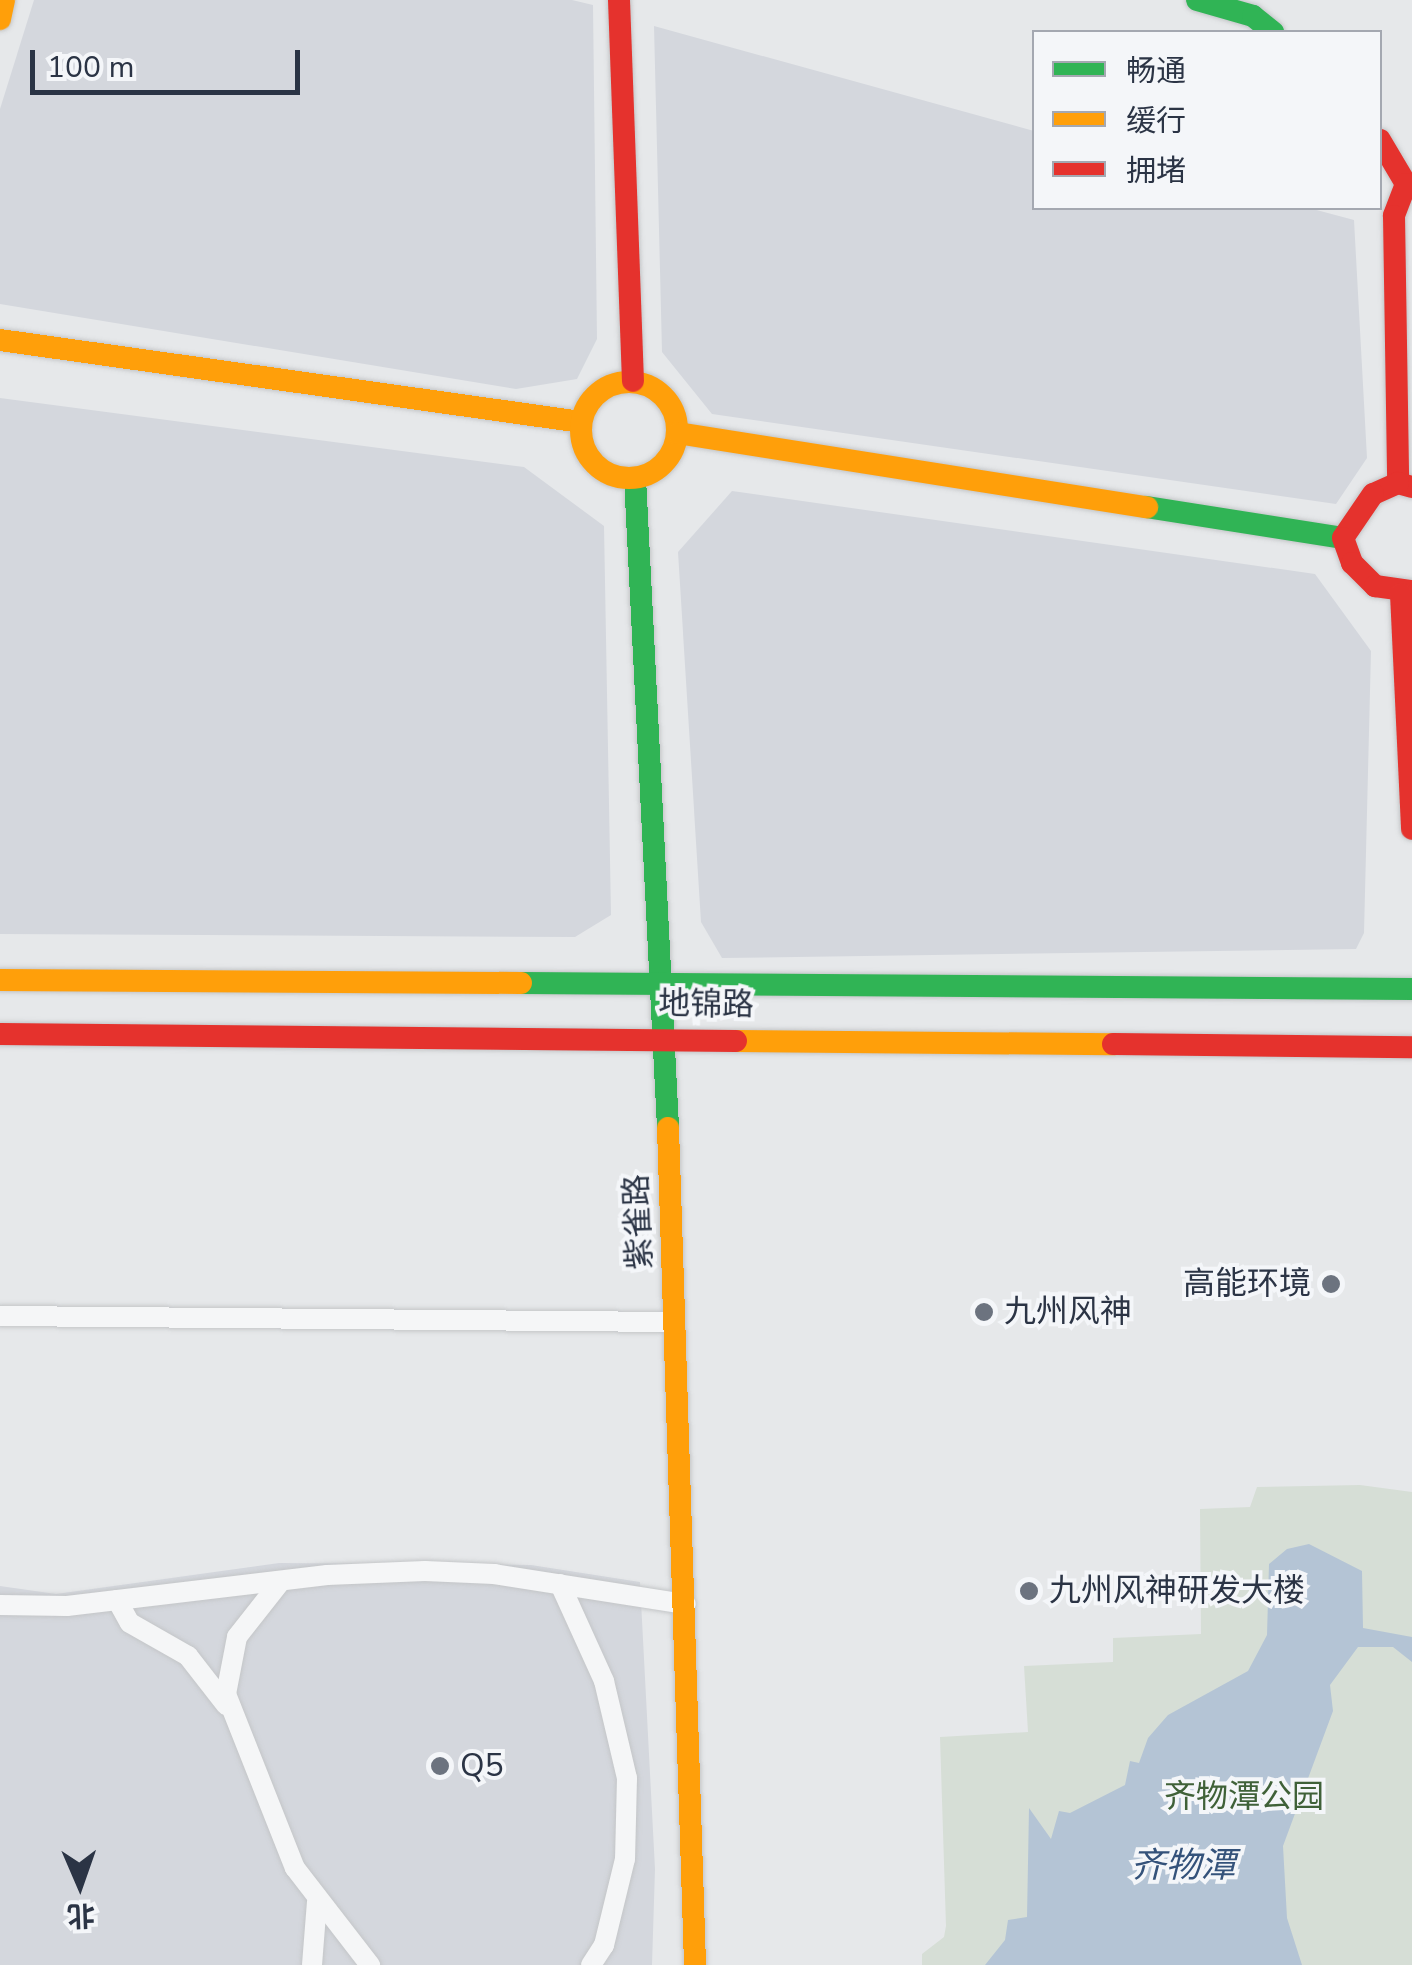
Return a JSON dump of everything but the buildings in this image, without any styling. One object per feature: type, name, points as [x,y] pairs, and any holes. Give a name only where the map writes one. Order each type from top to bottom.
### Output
[{"type":"street","points":[[0,20],[4,0]]},
{"type":"street","points":[[619,0],[633,381]]},
{"type":"street","points":[[1197,0],[1253,16],[1270,30]]},
{"type":"street","points":[[1343,538],[1373,494],[1405,485],[1394,216],[1406,184],[1382,143]]},
{"type":"street","points":[[0,340],[581,422]]},
{"type":"street","points":[[633,381],[671,404],[678,432],[665,463],[635,478],[594,463],[581,422],[605,387],[633,381]]},
{"type":"street","points":[[678,432],[1343,538]]},
{"type":"street","name":"紫雀路","points":[[635,478],[663,982],[695,1965]]},
{"type":"street","points":[[1343,538],[1352,564],[1375,586],[1406,593],[1412,829]]},
{"type":"street","name":"地锦路","points":[[0,980],[1412,989]]},
{"type":"street","name":"地锦路","points":[[0,1034],[664,1036],[1412,1048]]},
{"type":"street","points":[[0,1316],[676,1322]]},
{"type":"street","points":[[0,1606],[117,1600],[281,1581],[425,1571],[560,1584],[686,1604]]},
{"type":"street","points":[[232,1715],[226,1694],[236,1637],[281,1581]]},
{"type":"street","points":[[560,1584],[604,1681],[627,1778],[625,1859],[604,1945],[591,1965]]},
{"type":"street","points":[[117,1600],[130,1623],[188,1656],[211,1680],[232,1715],[316,1902],[370,1965]]},
{"type":"street","points":[[312,1965],[316,1902]]},
{"type":"shaded area","points":[[34,0],[572,0],[593,5],[597,339],[577,379],[516,389],[0,304],[0,109]]},
{"type":"shaded area","points":[[654,26],[1032,130],[1032,210],[1316,210],[1354,220],[1367,458],[1336,504],[712,414],[662,352]]},
{"type":"shaded area","points":[[0,398],[524,467],[604,526],[611,915],[575,937],[0,934]]},
{"type":"shaded area","points":[[732,491],[1315,574],[1371,651],[1364,933],[1356,949],[722,958],[701,922],[678,552]]},
{"type":"shaded area","points":[[279,1563],[531,1565],[640,1582],[655,1869],[652,1965],[0,1965],[0,1586],[56,1594]]},
{"type":"green space","name":"齐物潭公园","points":[[1360,1485],[1412,1492],[1412,1965],[922,1965],[922,1954],[944,1937],[946,1926],[940,1737],[1028,1732],[1024,1666],[1113,1662],[1113,1638],[1201,1634],[1200,1509],[1250,1507],[1257,1487]]},
{"type":"water","name":"齐物潭","points":[[1309,1544],[1362,1571],[1363,1628],[1412,1637],[1412,1662],[1393,1647],[1358,1647],[1330,1685],[1333,1711],[1283,1846],[1287,1918],[1302,1965],[985,1965],[1005,1940],[1008,1920],[1027,1917],[1029,1808],[1051,1839],[1059,1811],[1070,1813],[1125,1785],[1130,1761],[1139,1763],[1148,1738],[1168,1715],[1248,1671],[1267,1635],[1269,1564],[1287,1549]]},
{"type":"traffic: fast","points":[[1197,0],[1253,16],[1270,30]]},
{"type":"traffic: fast","points":[[635,478],[668,1128]]},
{"type":"traffic: fast","points":[[1147,507],[1343,538]]},
{"type":"traffic: fast","points":[[521,983],[1412,989]]},
{"type":"traffic: slow","points":[[0,19],[4,0]]},
{"type":"traffic: slow","points":[[0,340],[581,422]]},
{"type":"traffic: slow","points":[[629,382],[647,385],[663,396],[674,412],[677,430],[674,448],[663,464],[647,475],[629,478],[611,475],[595,464],[584,448],[581,430],[584,412],[595,396],[611,385],[629,382]]},
{"type":"traffic: slow","points":[[678,433],[1147,507]]},
{"type":"traffic: slow","points":[[0,980],[521,983]]},
{"type":"traffic: slow","points":[[736,1041],[1113,1044]]},
{"type":"traffic: slow","points":[[668,1128],[695,1965]]},
{"type":"traffic: jam","points":[[619,0],[633,381]]},
{"type":"traffic: jam","points":[[1382,143],[1406,184],[1394,216],[1398,483]]},
{"type":"traffic: jam","points":[[1412,487],[1398,483],[1373,494],[1343,538],[1352,563],[1375,586],[1412,591]]},
{"type":"traffic: jam","points":[[1401,594],[1412,829]]},
{"type":"traffic: jam","points":[[0,1034],[736,1041]]},
{"type":"traffic: jam","points":[[1113,1044],[1412,1047]]},
{"type":"place","name":"高能环境","points":[[1331,1284]]},
{"type":"place","name":"九州风神","points":[[984,1312]]},
{"type":"place","name":"九州风神研发大楼","points":[[1029,1591]]},
{"type":"place","name":"Q5","points":[[440,1766]]}]
